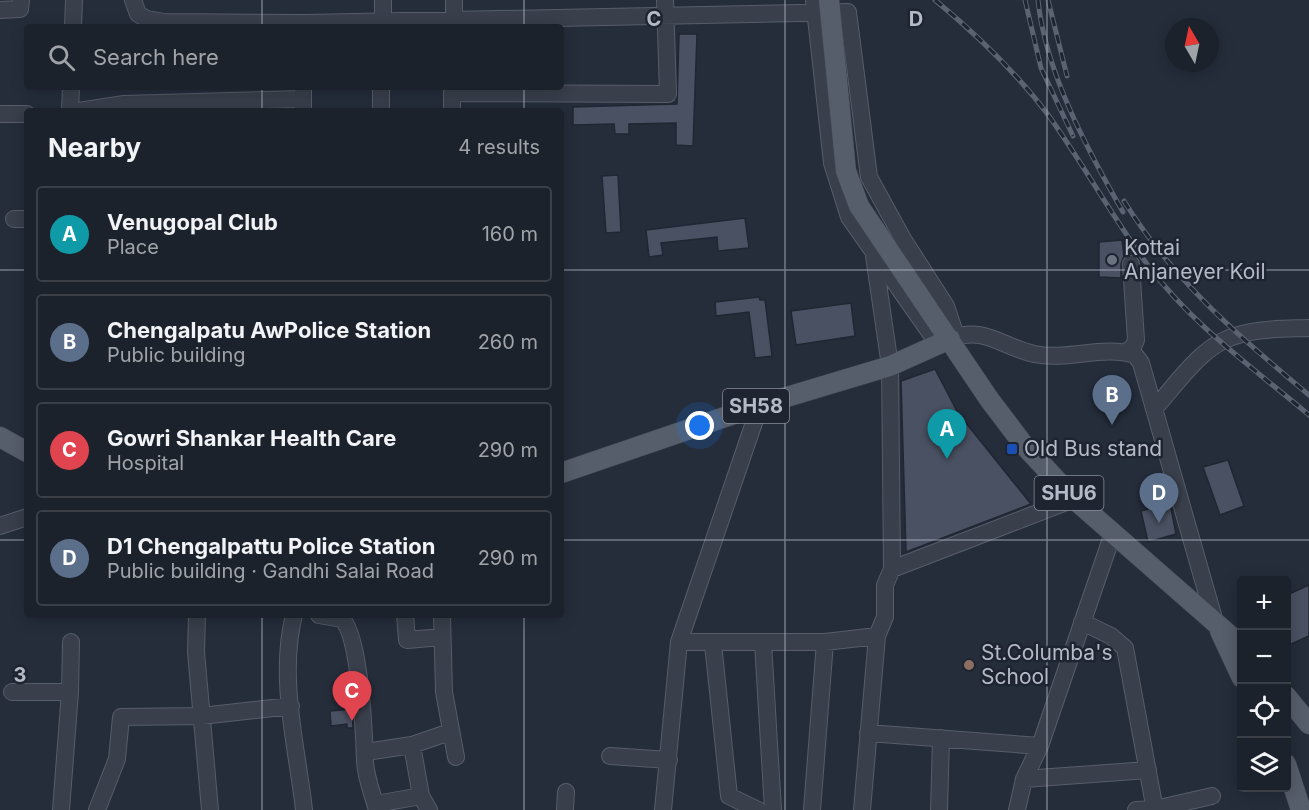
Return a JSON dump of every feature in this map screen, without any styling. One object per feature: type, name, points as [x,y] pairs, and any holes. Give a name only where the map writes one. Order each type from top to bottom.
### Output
[{"type":"main road","name":"SHU6","points":[[829,0],[846,171],[859,206],[948,340],[1023,444],[1074,499],[1237,642]]},
{"type":"main road","name":"SH58","points":[[564,472],[760,405],[890,366],[948,340]]},
{"type":"main road","points":[[0,437],[24,450]]},
{"type":"main road","points":[[1215,622],[1237,668]]},
{"type":"main road","points":[[1291,701],[1309,724]]},
{"type":"main road","points":[[1291,777],[1301,810]]},
{"type":"street","points":[[0,10],[20,9],[21,0]]},
{"type":"street","points":[[73,24],[74,0]]},
{"type":"street","points":[[133,0],[138,14],[147,19],[164,22],[259,24]]},
{"type":"street","points":[[382,0],[383,24],[454,23],[666,8],[848,6],[869,177],[903,239],[946,306],[948,340]]},
{"type":"street","points":[[454,0],[454,23]]},
{"type":"street","points":[[814,7],[832,163],[849,217],[873,254],[905,294],[948,340]]},
{"type":"street","points":[[452,108],[452,90],[668,94],[666,8]]},
{"type":"street","points":[[70,108],[71,90]]},
{"type":"street","points":[[381,90],[381,108]]},
{"type":"street","points":[[98,108],[124,104],[303,99]]},
{"type":"street","points":[[0,114],[24,114]]},
{"type":"street","points":[[862,810],[877,636],[885,617],[885,585],[892,569],[890,366],[873,254]]},
{"type":"street","points":[[1126,352],[1133,347],[1136,340],[1131,264]]},
{"type":"street","points":[[1154,409],[1201,358],[1227,339],[1272,329],[1309,328]]},
{"type":"street","points":[[948,340],[977,333],[1034,354],[1126,352],[1136,355],[1141,363],[1215,622]]},
{"type":"street","points":[[663,810],[679,642],[760,405]]},
{"type":"street","points":[[892,569],[1074,499]]},
{"type":"street","points":[[0,526],[24,518]]},
{"type":"street","points":[[1017,810],[1024,779],[1040,746],[1113,533]]},
{"type":"street","points":[[197,618],[196,652],[210,810]]},
{"type":"street","points":[[293,618],[286,644],[304,810]]},
{"type":"street","points":[[336,618],[342,619],[350,632],[359,681],[366,752],[364,761],[376,807],[425,803],[412,745]]},
{"type":"street","points":[[405,618],[407,640],[442,637]]},
{"type":"street","points":[[442,618],[444,692],[456,757]]},
{"type":"street","points":[[1082,622],[1111,636],[1125,648],[1155,809]]},
{"type":"street","points":[[679,642],[713,644],[825,642],[877,636]]},
{"type":"street","points":[[61,810],[70,692],[71,642]]},
{"type":"street","points":[[812,810],[825,642]]},
{"type":"street","points":[[763,643],[773,810]]},
{"type":"street","points":[[713,644],[729,796],[758,810]]},
{"type":"street","points":[[12,692],[70,692]]},
{"type":"street","points":[[97,810],[117,759],[121,717],[201,716],[291,706]]},
{"type":"street","points":[[366,752],[412,745],[450,732]]},
{"type":"street","points":[[868,733],[1040,746]]},
{"type":"street","points":[[939,810],[941,738]]},
{"type":"street","points":[[610,756],[669,759]]},
{"type":"street","points":[[1024,779],[1148,770]]},
{"type":"street","points":[[566,792],[566,810]]},
{"type":"street","points":[[1136,810],[1155,809],[1212,796]]},
{"type":"building","points":[[679,34],[697,34],[693,146],[676,145],[676,123],[629,124],[629,134],[615,134],[614,124],[573,125],[573,107],[677,104]]},
{"type":"building","points":[[618,175],[621,232],[606,233],[602,176]]},
{"type":"building","points":[[745,218],[749,248],[718,251],[717,237],[661,243],[663,255],[649,257],[646,230]]},
{"type":"building","name":"Kottai Anjaneyer Koil","points":[[1122,240],[1124,256],[1121,264],[1121,278],[1099,277],[1099,242]]},
{"type":"building","points":[[759,297],[760,300],[765,300],[772,356],[755,358],[749,312],[716,316],[715,302]]},
{"type":"building","points":[[851,303],[855,336],[796,345],[791,311]]},
{"type":"building","points":[[935,369],[958,413],[1031,504],[906,552],[901,381]]},
{"type":"building","points":[[1228,460],[1244,506],[1220,515],[1203,467]]},
{"type":"building","points":[[1170,503],[1176,534],[1148,542],[1141,511]]},
{"type":"building","points":[[1309,585],[1309,636],[1291,644],[1291,630],[1291,593]]},
{"type":"building","points":[[352,709],[353,728],[347,728],[347,724],[331,726],[330,711]]},
{"type":"railway","points":[[935,0],[966,26],[1037,100],[1062,134],[1134,246],[1164,286],[1223,344],[1309,415]]},
{"type":"railway","points":[[1025,0],[1041,68],[1073,136]]},
{"type":"railway","points":[[1038,0],[1049,54],[1070,110],[1123,212]]},
{"type":"railway","points":[[1048,0],[1067,76]]},
{"type":"railway","points":[[1124,201],[1143,230],[1185,282],[1232,329],[1309,395]]},
{"type":"place","name":"Kottai Anjaneyer Koil","points":[[1112,260]]},
{"type":"place","name":"Chengalpatu AwPolice Station","points":[[1112,425]]},
{"type":"place","name":"Old Bus stand","points":[[1012,449]]},
{"type":"place","name":"Venugopal Club","points":[[947,459]]},
{"type":"place","name":"D1 Chengalpattu Police Station","points":[[1159,523]]},
{"type":"place","name":"St.Columba's School","points":[[969,665]]},
{"type":"place","name":"Gowri Shankar Health Care","points":[[352,721]]}]
